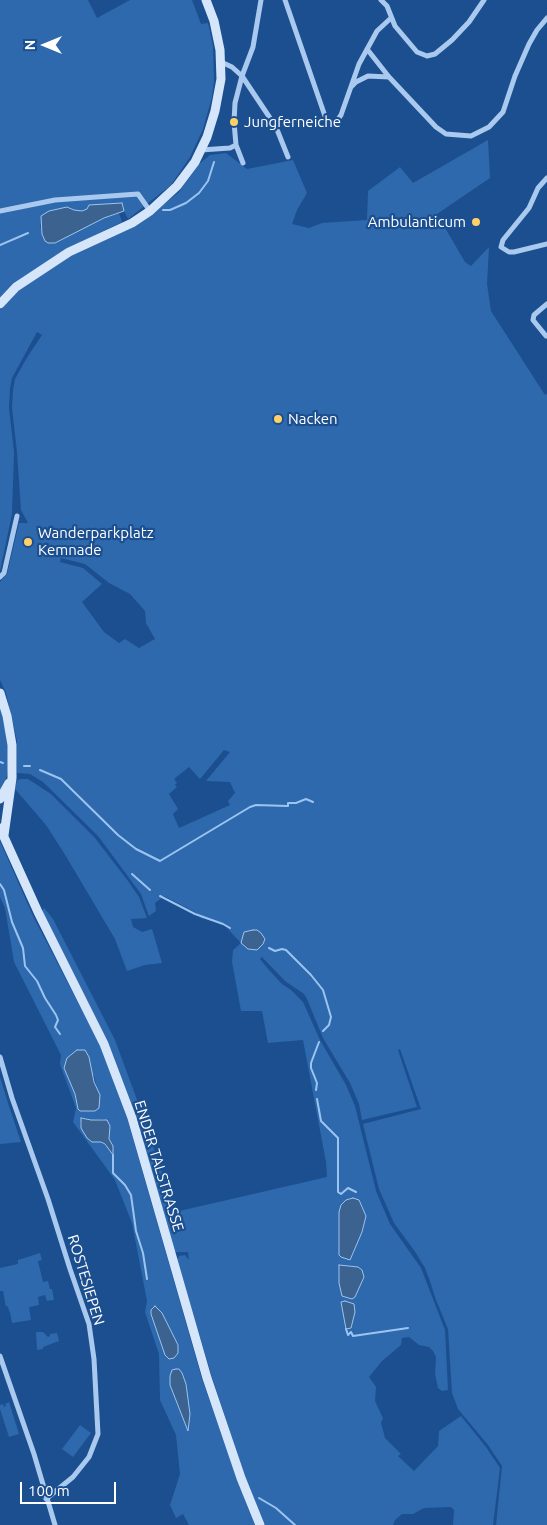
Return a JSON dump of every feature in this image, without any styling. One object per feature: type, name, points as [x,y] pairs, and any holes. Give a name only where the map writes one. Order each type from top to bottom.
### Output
[{"type":"main road","points":[[0,304],[16,287],[69,252],[132,223],[150,211],[177,186],[195,162],[215,111],[221,79],[221,62],[214,22],[206,0]]},
{"type":"main road","points":[[0,693],[8,716],[12,745],[12,778],[4,838]]},
{"type":"main road","points":[[0,798],[12,778]]},
{"type":"main road","name":"ENDER TALSTRASSE","points":[[0,828],[38,912],[104,1044],[129,1109],[207,1378],[241,1478],[260,1525]]},
{"type":"street","points":[[244,163],[236,145],[234,112],[242,76],[253,47],[260,0]]},
{"type":"street","points":[[285,0],[327,122],[330,124],[336,122],[341,115],[359,64],[377,30],[391,18]]},
{"type":"street","points":[[382,0],[387,6],[395,26],[417,52],[430,56],[441,50],[456,36],[469,22],[484,0]]},
{"type":"street","points":[[367,49],[430,121],[446,134],[471,136],[488,128],[503,112],[515,76],[529,44],[547,18]]},
{"type":"street","points":[[221,62],[232,67],[242,76],[276,127],[288,157]]},
{"type":"street","points":[[349,90],[356,82],[368,76],[390,77]]},
{"type":"street","points":[[201,150],[230,148],[236,145]]},
{"type":"street","points":[[547,178],[538,188],[530,208],[503,240],[501,247],[508,252],[514,252],[547,244]]},
{"type":"street","points":[[0,211],[56,200],[138,194],[150,211]]},
{"type":"street","points":[[546,336],[533,320],[534,315],[547,304]]},
{"type":"street","points":[[0,577],[4,572],[18,516]]},
{"type":"street","name":"ROSTESIEPEN","points":[[0,1057],[10,1094],[48,1199],[89,1324],[94,1359],[98,1434],[88,1457],[73,1477],[46,1499]]},
{"type":"street","points":[[0,1356],[31,1445],[55,1525]]},
{"type":"shaded area","points":[[0,0],[88,0],[97,18],[130,0],[192,0],[201,24],[208,23],[213,46],[214,81],[212,97],[203,129],[190,157],[171,185],[128,219],[122,203],[82,211],[67,207],[40,225],[45,241],[119,213],[122,222],[69,248],[13,284],[0,297]]},
{"type":"shaded area","points":[[488,140],[490,178],[437,214],[465,262],[471,266],[489,247],[487,284],[491,311],[545,395],[547,394],[547,1525],[496,1525],[502,1466],[488,1445],[458,1409],[452,1393],[448,1329],[425,1268],[394,1223],[379,1189],[363,1124],[421,1109],[400,1049],[398,1050],[417,1107],[362,1120],[359,1104],[350,1083],[323,1038],[304,994],[285,981],[262,957],[260,959],[269,970],[303,1002],[320,1040],[346,1085],[355,1106],[376,1191],[390,1224],[421,1268],[445,1330],[448,1390],[442,1391],[438,1388],[435,1374],[436,1357],[433,1351],[429,1347],[419,1345],[409,1337],[402,1338],[401,1345],[382,1361],[369,1377],[376,1387],[375,1401],[383,1418],[381,1423],[385,1438],[401,1454],[398,1456],[414,1471],[438,1446],[439,1431],[461,1416],[500,1468],[493,1525],[453,1525],[454,1510],[451,1507],[424,1508],[413,1514],[402,1514],[395,1520],[393,1525],[265,1525],[245,1477],[212,1377],[177,1260],[179,1256],[185,1255],[189,1260],[188,1252],[174,1252],[137,1118],[108,1042],[42,911],[44,908],[53,919],[115,1040],[175,1212],[327,1177],[326,1162],[303,1040],[268,1043],[262,1011],[241,1011],[232,962],[233,950],[241,943],[223,924],[201,918],[195,912],[164,896],[155,903],[156,911],[149,916],[141,894],[98,836],[43,782],[30,774],[17,773],[17,741],[6,693],[0,680],[0,582],[7,574],[19,523],[28,523],[21,510],[12,408],[13,390],[15,379],[42,335],[37,332],[12,378],[10,389],[9,408],[14,452],[12,514],[0,571],[0,310],[19,290],[71,255],[154,212],[179,192],[199,164],[210,155],[226,153],[247,169],[293,160],[307,193],[297,210],[292,224],[309,228],[322,223],[367,220],[368,191],[400,167],[413,183]],"holes":[[[61,558],[85,564],[109,583],[130,594],[145,611],[146,623],[155,639],[139,648],[125,639],[119,643],[104,632],[82,602],[102,584],[83,568],[60,562]],[[224,750],[230,752],[206,781],[230,782],[235,793],[228,801],[230,805],[179,828],[173,814],[178,809],[169,794],[177,787],[174,779],[189,767],[200,779]],[[353,1198],[362,1232],[350,1260],[339,1255],[341,1205],[346,1200]],[[339,1265],[349,1266],[364,1277],[359,1286],[339,1283]]]},
{"type":"shaded area","points":[[122,203],[124,211],[104,218],[55,243],[45,241],[42,234],[41,216],[49,211],[67,207],[82,211],[87,209],[89,205]]},
{"type":"shaded area","points":[[0,706],[8,742],[8,770],[0,795]]},
{"type":"shaded area","points":[[28,779],[51,794],[95,838],[128,881],[139,897],[147,918],[131,919],[133,927],[142,932],[152,929],[162,963],[145,965],[127,971],[115,939],[64,853],[46,825],[15,789],[17,780]]},
{"type":"shaded area","points":[[0,841],[33,916],[100,1045],[128,1121],[202,1379],[255,1525],[189,1525],[183,1514],[176,1518],[170,1505],[180,1474],[176,1435],[160,1400],[159,1354],[145,1312],[147,1301],[132,1223],[115,1180],[73,1122],[76,1108],[60,1064],[61,1055],[14,962],[5,908],[0,897]],"holes":[[[64,1068],[94,1076],[100,1102],[95,1111],[80,1111],[78,1109],[75,1094]],[[83,1118],[90,1120],[104,1119],[110,1130],[109,1140],[113,1146],[113,1154],[101,1142],[92,1142],[87,1138],[80,1123]],[[170,1376],[186,1384],[190,1414],[188,1430],[170,1385]]]},
{"type":"shaded area","points":[[253,930],[261,933],[265,939],[257,950],[248,949],[241,943],[244,932]]},
{"type":"shaded area","points":[[77,1050],[85,1050],[89,1057],[94,1082],[100,1095],[99,1108],[95,1111],[80,1111],[78,1109],[75,1094],[64,1068],[67,1058]]},
{"type":"shaded area","points":[[0,1077],[8,1103],[21,1142],[0,1144]]},
{"type":"shaded area","points":[[81,1118],[107,1120],[110,1126],[109,1139],[113,1146],[113,1155],[105,1144],[92,1142],[87,1138],[81,1128]]},
{"type":"shaded area","points":[[353,1198],[359,1200],[366,1216],[362,1232],[350,1260],[339,1255],[339,1212],[341,1205],[346,1200]]},
{"type":"shaded area","points":[[40,1253],[42,1260],[38,1261],[43,1282],[48,1281],[54,1300],[47,1301],[45,1295],[38,1297],[39,1305],[29,1307],[31,1320],[12,1323],[3,1291],[0,1291],[0,1268],[18,1264],[18,1260]]},
{"type":"shaded area","points":[[339,1265],[358,1267],[362,1270],[364,1277],[355,1297],[352,1299],[342,1296],[339,1283]]},
{"type":"shaded area","points":[[345,1301],[354,1304],[355,1312],[351,1328],[346,1329],[341,1302]]},
{"type":"shaded area","points":[[155,1306],[162,1313],[178,1345],[178,1353],[174,1358],[169,1359],[165,1355],[151,1314],[151,1310]]},
{"type":"shaded area","points":[[36,1332],[43,1332],[48,1337],[50,1334],[57,1333],[59,1341],[37,1350]]},
{"type":"shaded area","points":[[179,1369],[182,1373],[186,1384],[190,1414],[188,1431],[170,1385],[172,1370]]},
{"type":"shaded area","points":[[9,1402],[19,1434],[9,1437],[0,1405],[3,1404],[4,1407]]},
{"type":"shaded area","points":[[80,1425],[91,1433],[73,1457],[62,1449]]},
{"type":"waterway","points":[[163,210],[170,210],[186,203],[199,193],[208,181],[214,162]]},
{"type":"waterway","points":[[0,245],[28,233]]},
{"type":"waterway","points":[[24,766],[30,766]]},
{"type":"waterway","points":[[40,770],[61,779],[118,835],[136,849],[160,861],[250,807],[256,805],[288,806],[288,803],[296,803],[306,799],[313,802]]},
{"type":"waterway","points":[[132,874],[150,890]]},
{"type":"waterway","points":[[0,884],[4,890],[12,922],[23,948],[25,966],[37,981],[56,1015],[58,1020],[55,1027],[60,1034]]},
{"type":"waterway","points":[[160,896],[195,914],[230,928]]},
{"type":"waterway","points":[[269,948],[275,951],[286,950],[323,990],[331,1017],[329,1025],[323,1031]]},
{"type":"waterway","points":[[316,1090],[317,1083],[311,1063],[319,1042]]},
{"type":"waterway","points":[[317,1099],[321,1121],[338,1138],[338,1192],[341,1194],[348,1188],[356,1192]]},
{"type":"waterway","points":[[113,1155],[113,1173],[125,1185],[131,1195],[136,1231],[143,1253],[147,1279]]},
{"type":"waterway","points":[[346,1329],[348,1335],[351,1332],[353,1336],[408,1328]]},
{"type":"waterway","points":[[259,1498],[276,1508],[295,1525]]},
{"type":"place","name":"Jungferneiche","points":[[234,122]]},
{"type":"place","name":"Ambulanticum","points":[[476,222]]},
{"type":"place","name":"Nacken","points":[[278,419]]},
{"type":"place","name":"Wanderparkplatz Kemnade","points":[[28,542]]}]
